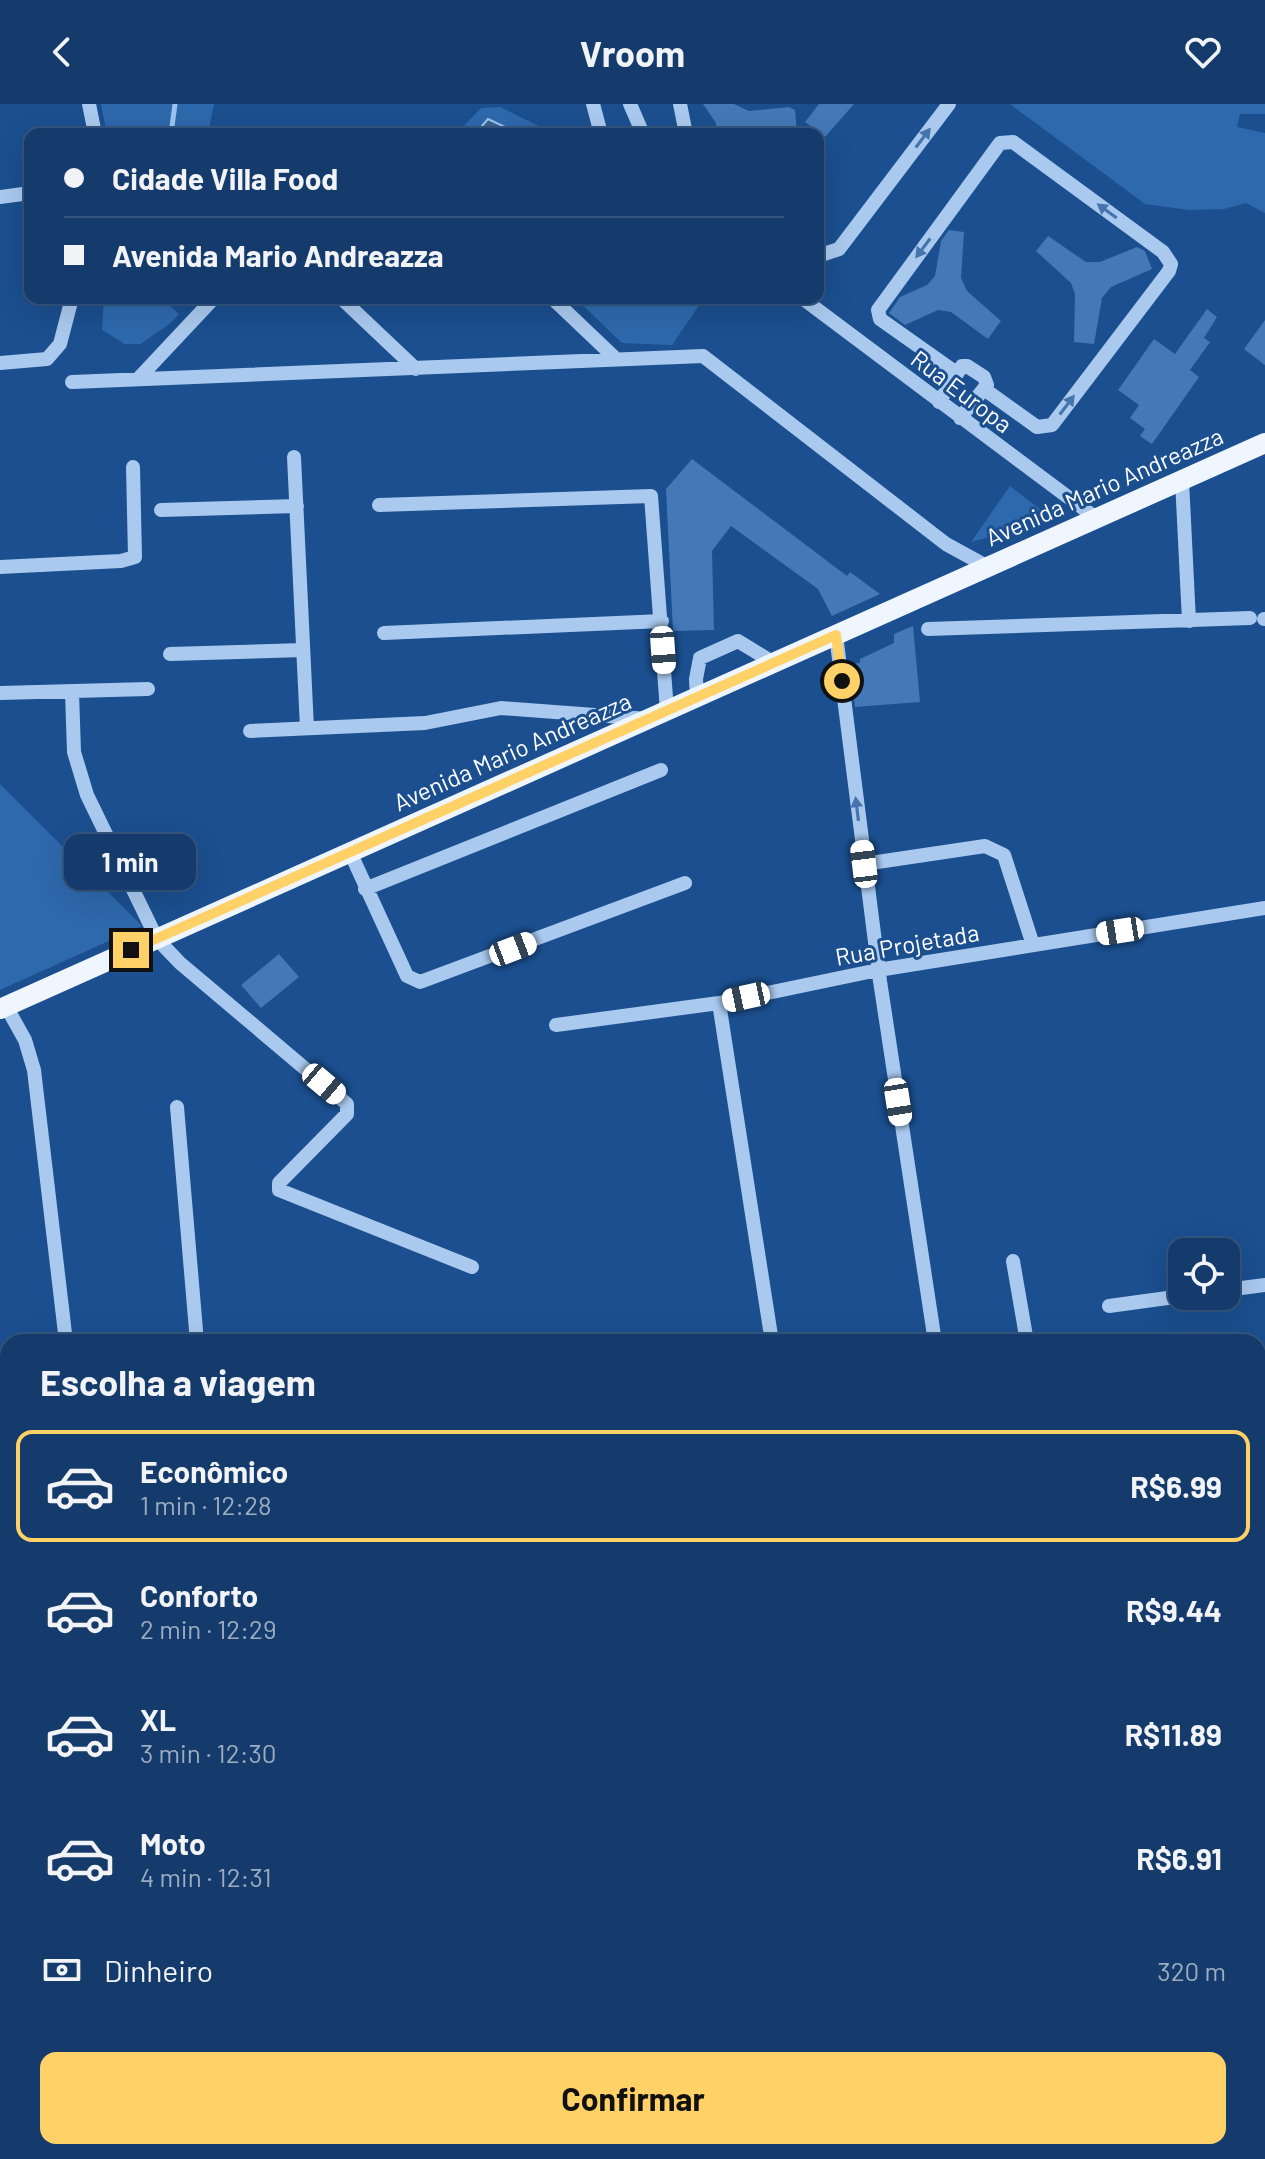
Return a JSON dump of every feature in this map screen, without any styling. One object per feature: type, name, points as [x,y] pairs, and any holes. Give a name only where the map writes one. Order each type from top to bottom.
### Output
[{"type":"main road","name":"Avenida Mario Andreazza","points":[[3,1007],[1265,443]]},
{"type":"street","points":[[89,104],[94,128]]},
{"type":"street","points":[[593,104],[599,128]]},
{"type":"street","points":[[630,104],[640,128]]},
{"type":"street","points":[[680,104],[685,128]]},
{"type":"street","points":[[824,254],[839,249],[949,104]]},
{"type":"street","points":[[955,372],[880,319],[878,310],[1000,143],[1013,142],[1163,252],[1171,264],[1169,271],[1052,425],[1037,427],[984,389]]},
{"type":"street","points":[[0,197],[24,194]]},
{"type":"street","points":[[0,363],[47,359],[60,344],[70,304]]},
{"type":"street","points":[[138,379],[208,304]]},
{"type":"street","points":[[347,304],[416,369]]},
{"type":"street","points":[[558,304],[614,357]]},
{"type":"street","name":"Rua Europa","points":[[810,304],[1096,518]]},
{"type":"street","points":[[72,382],[693,355],[709,360],[946,544],[988,567]]},
{"type":"street","points":[[939,402],[955,372],[967,366],[987,381],[960,418]]},
{"type":"street","points":[[294,457],[307,728]]},
{"type":"street","points":[[0,567],[121,561],[135,557],[133,467]]},
{"type":"street","points":[[1182,480],[1189,621]]},
{"type":"street","points":[[250,731],[425,723],[501,708],[658,715],[662,621],[651,496],[379,505]]},
{"type":"street","points":[[161,510],[297,506]]},
{"type":"street","points":[[928,629],[1260,619]]},
{"type":"street","points":[[384,633],[662,621]]},
{"type":"street","points":[[836,635],[878,970],[934,1334]]},
{"type":"street","points":[[697,697],[700,658],[738,641],[774,663]]},
{"type":"street","points":[[170,654],[303,650]]},
{"type":"street","points":[[0,693],[148,689]]},
{"type":"street","points":[[72,692],[74,752],[87,795],[157,939],[180,963],[347,1104],[347,1114],[279,1183],[279,1190],[472,1267]]},
{"type":"street","points":[[365,889],[661,770]]},
{"type":"street","points":[[864,864],[985,846],[1004,855],[1033,945]]},
{"type":"street","points":[[350,852],[407,976],[420,982],[685,883]]},
{"type":"street","name":"Rua Projetada","points":[[556,1025],[719,1003],[878,970],[1265,908]]},
{"type":"street","points":[[719,1003],[771,1334]]},
{"type":"street","points":[[3,1007],[25,1040],[34,1070],[65,1334]]},
{"type":"street","points":[[177,1107],[196,1334]]},
{"type":"street","points":[[1013,1261],[1026,1334]]},
{"type":"street","points":[[1240,1288],[1265,1285]]},
{"type":"street","points":[[1109,1306],[1168,1298]]},
{"type":"shaded area","points":[[101,104],[214,104],[209,128],[106,128]]},
{"type":"shaded area","points":[[1010,104],[1265,104],[1265,114],[1240,114],[1237,127],[1265,133],[1265,213],[1246,203],[1224,209],[1189,210],[1145,204]]},
{"type":"shaded area","points":[[500,107],[543,128],[462,128],[481,108]]},
{"type":"shaded area","points":[[488,119],[507,128],[480,128]]},
{"type":"shaded area","points":[[104,304],[168,304],[179,314],[141,344],[125,344],[102,330]]},
{"type":"shaded area","points":[[581,304],[700,304],[672,345],[622,343]]},
{"type":"shaded area","points":[[1010,486],[1054,520],[971,542]]},
{"type":"shaded area","points":[[0,784],[142,926],[0,990]]},
{"type":"building","points":[[703,104],[734,104],[749,111],[789,107],[795,110],[797,128],[716,128]]},
{"type":"building","points":[[819,104],[854,104],[825,137],[824,128],[813,128],[805,122]]},
{"type":"building","points":[[949,230],[964,232],[961,278],[967,291],[1001,321],[988,339],[951,312],[938,310],[905,325],[889,313],[900,297],[927,285],[935,276],[941,241]]},
{"type":"building","points":[[1048,236],[1086,262],[1100,262],[1137,247],[1145,251],[1152,269],[1111,287],[1102,298],[1094,344],[1074,342],[1075,294],[1071,283],[1036,251]]},
{"type":"building","points":[[1207,309],[1217,317],[1204,338],[1210,342],[1190,370],[1199,377],[1152,444],[1140,436],[1145,429],[1130,418],[1139,405],[1118,390],[1154,339],[1175,354]]},
{"type":"building","points":[[1265,320],[1265,365],[1244,349]]},
{"type":"building","points":[[692,459],[847,576],[850,572],[880,594],[832,616],[818,589],[731,526],[712,551],[714,630],[673,631],[666,489]]},
{"type":"building","points":[[913,626],[920,702],[855,707],[850,664],[860,663],[860,659],[894,643],[894,634]]},
{"type":"building","points":[[279,954],[299,977],[261,1008],[241,985]]},
{"type":"waterway","points":[[172,128],[175,104]]},
{"type":"route","points":[[131,950],[836,635],[842,681]]}]
